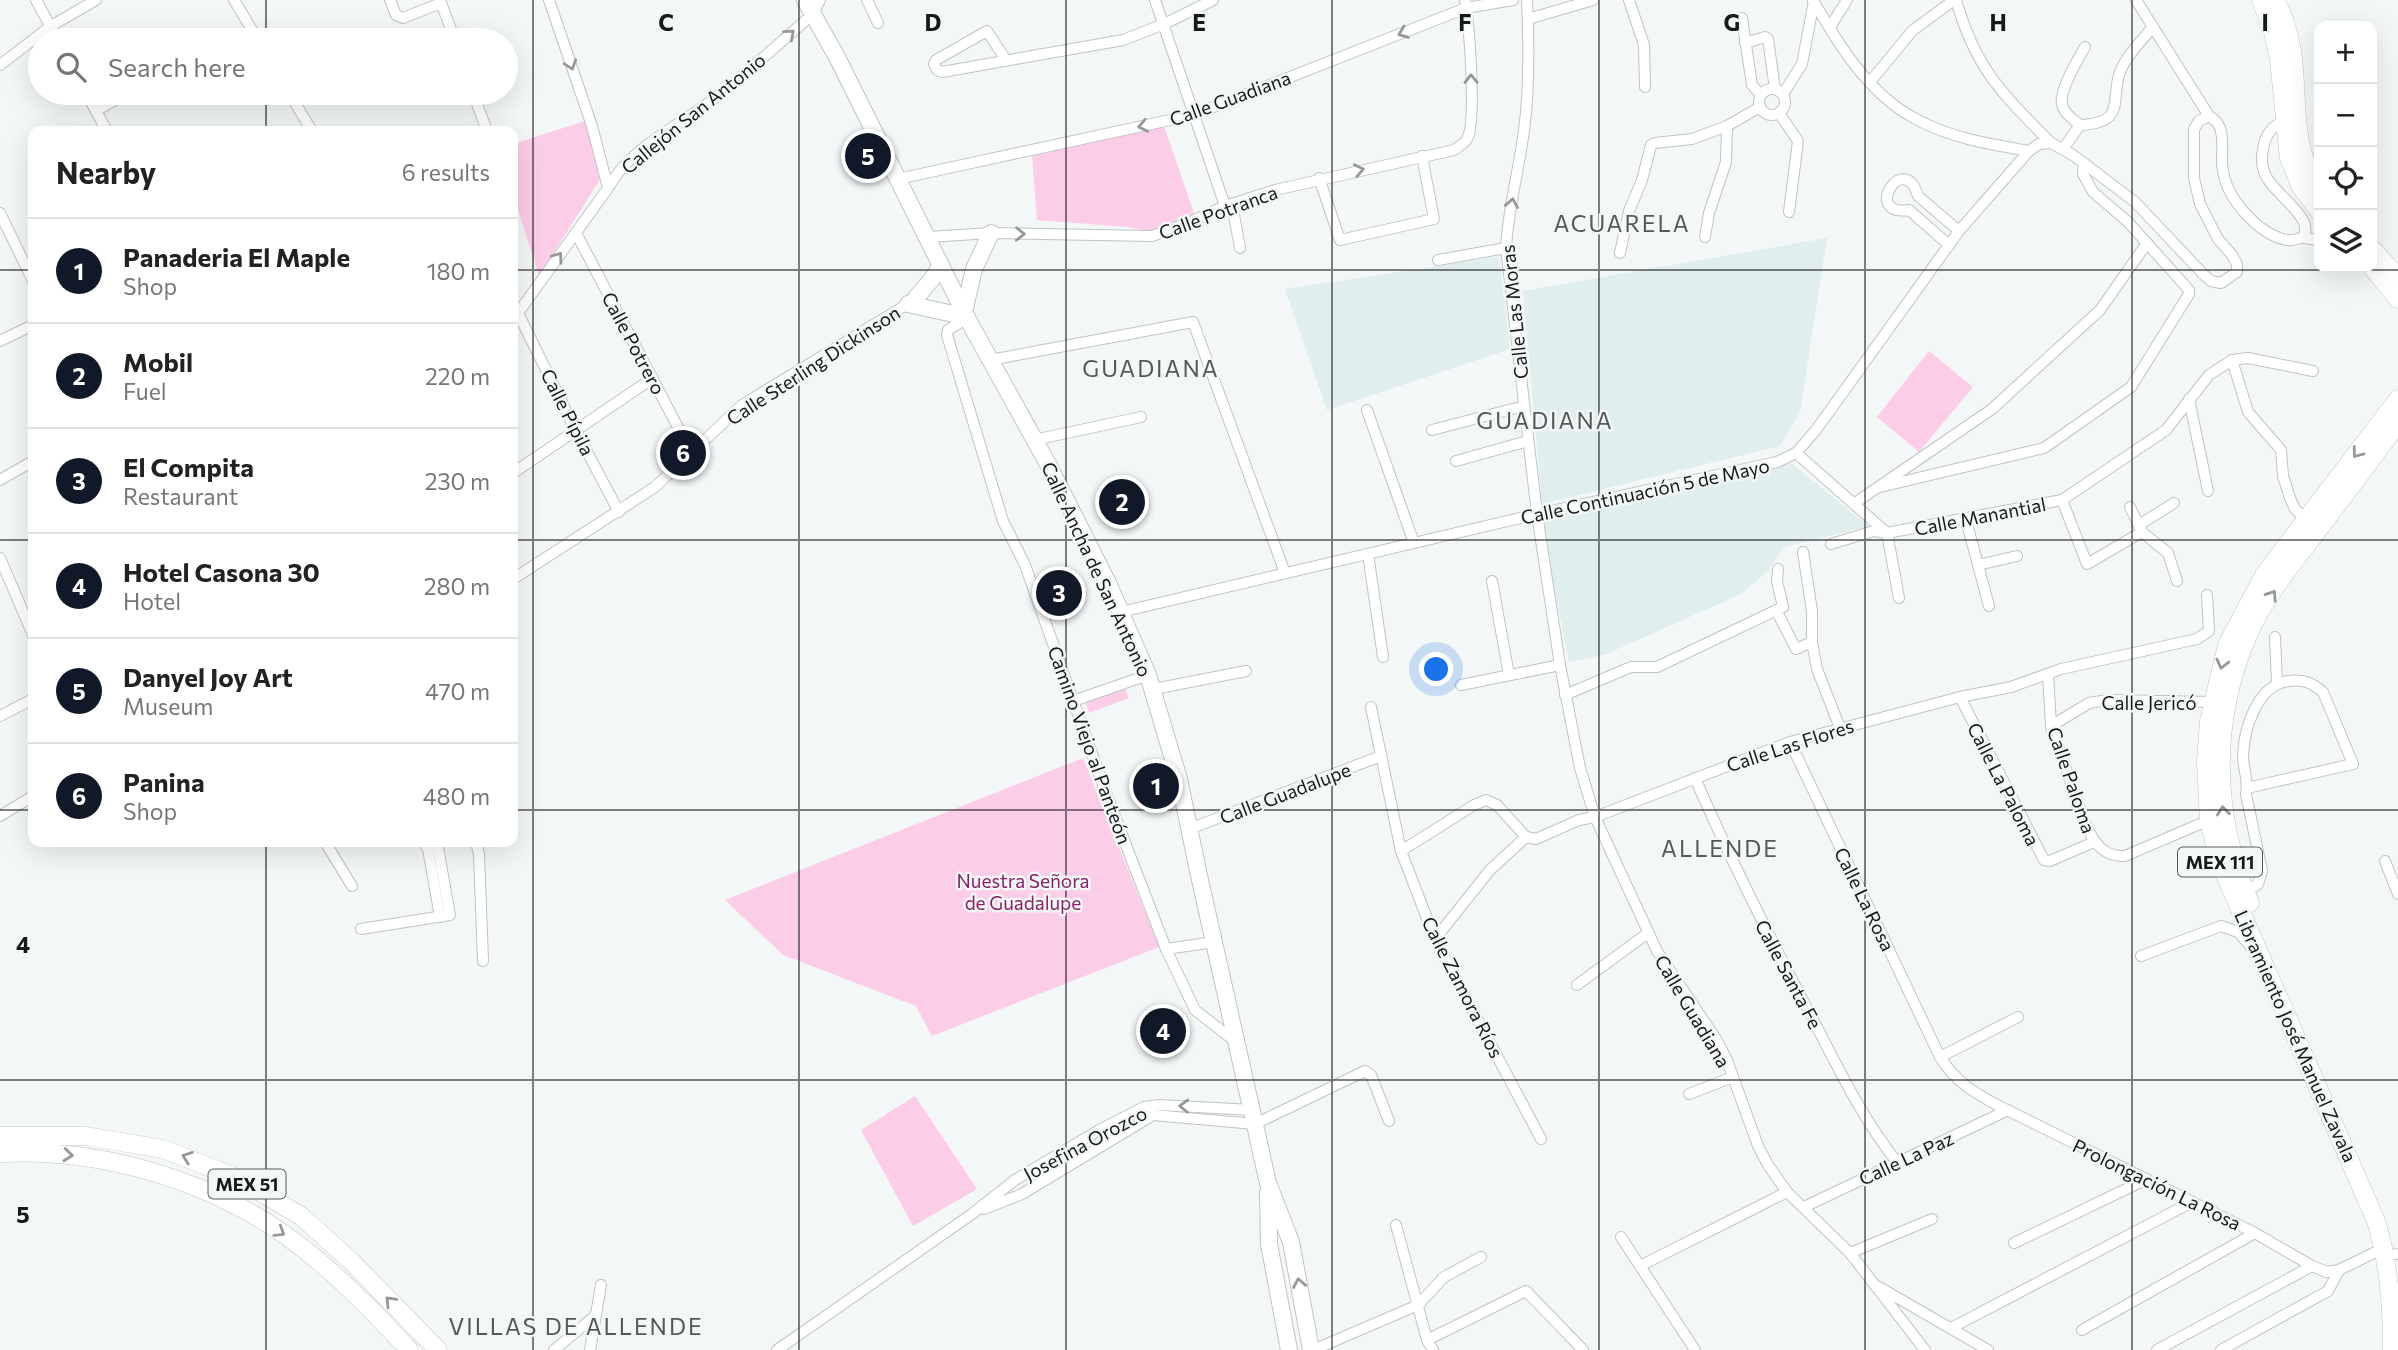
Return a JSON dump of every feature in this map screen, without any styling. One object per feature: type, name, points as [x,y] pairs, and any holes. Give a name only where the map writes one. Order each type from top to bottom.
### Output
[{"type":"main road","points":[[2261,0],[2273,32],[2279,59],[2289,158],[2301,187],[2318,210]]},
{"type":"main road","points":[[2276,0],[2289,33],[2293,53],[2302,152],[2314,180]]},
{"type":"main road","name":"Calle Ancha de San Antonio","points":[[813,5],[966,316],[1034,440],[1121,612],[1151,682],[1179,779],[1268,1183]]},
{"type":"main road","points":[[911,302],[966,316],[974,269],[991,233]]},
{"type":"main road","points":[[2377,254],[2398,277]]},
{"type":"main road","points":[[911,302],[944,272]]},
{"type":"main road","points":[[2377,273],[2398,299]]},
{"type":"main road","name":"Libramiento José Manuel Zavala","points":[[2394,1255],[2376,1221],[2219,861],[2209,820],[2206,762],[2213,702],[2227,645],[2264,575],[2398,399]]},
{"type":"main road","name":"Libramiento José Manuel Zavala","points":[[2392,1350],[2394,1255],[2385,1216],[2246,892],[2224,820],[2221,741],[2237,667],[2248,634],[2290,566],[2398,423]]},
{"type":"main road","name":"MEX 51","points":[[0,1136],[85,1136],[163,1149],[235,1177],[301,1216],[352,1262],[438,1350]]},
{"type":"main road","name":"MEX 51","points":[[0,1153],[73,1155],[114,1163],[205,1191],[287,1236],[323,1266],[408,1350]]},
{"type":"main road","points":[[1268,1183],[1269,1244],[1289,1350]]},
{"type":"main road","points":[[1268,1183],[1291,1242],[1312,1350]]},
{"type":"street","points":[[36,0],[51,26]]},
{"type":"street","points":[[48,28],[96,0]]},
{"type":"street","points":[[234,0],[251,28]]},
{"type":"street","points":[[390,0],[396,15],[402,18],[441,1],[451,28]]},
{"type":"street","points":[[549,0],[592,126],[608,188]]},
{"type":"street","points":[[867,0],[878,23]]},
{"type":"street","points":[[1155,0],[1193,116],[1229,205],[1240,248]]},
{"type":"street","points":[[1006,60],[987,31],[936,60],[934,64],[937,70],[942,72],[1123,40],[1213,0]]},
{"type":"street","name":"Calle Guadiana","points":[[898,179],[1193,116],[1465,4],[1513,0]]},
{"type":"street","name":"Calle Las Moras","points":[[1527,0],[1530,57],[1525,128],[1507,228],[1506,248],[1536,514],[1560,665]]},
{"type":"street","points":[[1528,19],[1593,0]]},
{"type":"street","points":[[1629,0],[1644,45],[1645,87]]},
{"type":"street","points":[[1830,27],[1847,0]]},
{"type":"street","points":[[1870,82],[1912,31],[1955,0],[1963,24],[1986,72],[2002,94],[2051,143],[2084,163],[2150,217],[2211,281],[2221,283],[2237,272],[2237,264],[2209,225],[2200,204],[2194,178],[2194,129],[2199,121],[2209,117]]},
{"type":"street","points":[[2136,0],[2209,117],[2216,120],[2221,129],[2222,171],[2226,186],[2234,199],[2249,218],[2270,232],[2288,240],[2314,239]]},
{"type":"street","points":[[1814,1],[1854,64],[1904,112],[1964,138],[2029,151],[2039,144],[2051,143]]},
{"type":"street","points":[[1779,92],[1802,64],[1814,1]]},
{"type":"street","name":"Calle Potranca","points":[[928,237],[991,233],[1152,236],[1229,205],[1319,178],[1454,150],[1467,139],[1470,127],[1471,76],[1465,4]]},
{"type":"street","name":"Callejón San Antonio","points":[[518,311],[617,172],[630,158],[718,96],[813,5]]},
{"type":"street","points":[[1742,18],[1752,85],[1761,95]]},
{"type":"street","points":[[2085,47],[2063,91],[2061,103],[2068,115],[2080,125],[2094,124],[2105,119],[2116,108],[2119,75],[2123,65],[2152,27]]},
{"type":"street","points":[[1745,43],[1765,37],[1768,39],[1779,92],[1785,105],[1779,113],[1769,114],[1760,107]]},
{"type":"street","points":[[0,65],[28,44]]},
{"type":"street","points":[[1760,107],[1761,95],[1765,90],[1779,92]]},
{"type":"street","points":[[93,105],[104,126]]},
{"type":"street","points":[[96,111],[106,105]]},
{"type":"street","points":[[296,105],[309,126]]},
{"type":"street","points":[[477,105],[485,126]]},
{"type":"street","points":[[1620,253],[1629,211],[1642,180],[1651,145],[1655,142],[1692,139],[1727,126],[1760,107]]},
{"type":"street","points":[[1779,113],[1798,141],[1789,212]]},
{"type":"street","points":[[2285,120],[2274,125],[2268,132],[2262,157],[2263,168],[2273,188],[2302,217],[2306,225],[2306,233],[2302,238]]},
{"type":"street","points":[[2063,149],[2080,125]]},
{"type":"street","points":[[1705,237],[1709,213],[1726,162],[1727,126]]},
{"type":"street","name":"Calle Continuación 5 de Mayo","points":[[1121,612],[1536,514],[1777,462],[1796,453],[1816,430],[1959,231],[2029,151]]},
{"type":"street","points":[[1319,178],[1340,240],[1434,219],[1422,156]]},
{"type":"street","points":[[1880,487],[2044,447],[2131,387],[2189,294],[2187,286],[2128,222],[2093,192],[2083,174],[2084,163]]},
{"type":"street","points":[[1949,245],[1909,210],[1892,208],[1887,200],[1887,191],[1892,184],[1900,180],[1909,181],[1916,187],[1918,195],[1959,231]]},
{"type":"street","points":[[0,213],[28,271]]},
{"type":"street","name":"Calle Potrero","points":[[576,233],[692,454]]},
{"type":"street","points":[[1855,503],[1992,409],[2100,310],[2147,243]]},
{"type":"street","points":[[1438,260],[1506,248]]},
{"type":"street","name":"Calle Sterling Dickinson","points":[[518,576],[655,487],[742,405],[911,302]]},
{"type":"street","name":"Camino Viejo al Panteón","points":[[966,316],[948,330],[947,335],[1003,521],[1025,565],[1106,793],[1166,949],[1195,1010],[1236,1042]]},
{"type":"street","name":"Calle Pípila","points":[[518,318],[619,512]]},
{"type":"street","points":[[990,360],[1193,322],[1285,573]]},
{"type":"street","points":[[0,341],[28,327]]},
{"type":"street","points":[[2307,520],[2295,509],[2290,498],[2283,476],[2281,450],[2248,412],[2232,360],[2248,358],[2313,371]]},
{"type":"street","name":"Calle Manantial","points":[[1831,544],[1874,531],[1887,533],[1966,520],[2062,500],[2166,430],[2209,374],[2232,360]]},
{"type":"street","points":[[518,470],[653,378]]},
{"type":"street","points":[[2189,399],[2208,491]]},
{"type":"street","points":[[1433,430],[1524,406]]},
{"type":"street","points":[[1367,410],[1414,543]]},
{"type":"street","points":[[1034,440],[1141,417]]},
{"type":"street","points":[[1456,461],[1528,441]]},
{"type":"street","name":"Calle Manantial","points":[[1796,453],[1887,533]]},
{"type":"street","points":[[0,480],[28,464]]},
{"type":"street","points":[[2062,500],[2087,564],[2174,503]]},
{"type":"street","points":[[2130,507],[2140,528],[2168,553],[2178,581]]},
{"type":"street","points":[[1966,520],[1989,606]]},
{"type":"street","points":[[1887,533],[1899,598]]},
{"type":"street","points":[[1803,552],[1817,669],[1840,728]]},
{"type":"street","points":[[1368,554],[1383,656]]},
{"type":"street","points":[[1978,565],[2017,556]]},
{"type":"street","points":[[0,558],[28,623]]},
{"type":"street","points":[[1778,569],[1779,609],[1796,649],[1812,642]]},
{"type":"street","points":[[1492,580],[1509,675]]},
{"type":"street","name":"Calle Las Flores","points":[[1526,837],[1536,839],[1579,820],[1595,817],[1790,742],[1960,697],[2011,687],[2048,674],[2197,639],[2209,631],[2207,595]]},
{"type":"street","points":[[1565,695],[1632,667],[1657,667],[1779,609]]},
{"type":"street","points":[[2275,637],[2277,683]]},
{"type":"street","points":[[1461,685],[1560,665]]},
{"type":"street","name":"Calle Guadiana","points":[[1560,665],[1580,768],[1595,817],[1648,933],[1675,980],[1716,1039],[1758,1146],[1787,1192],[1850,1253],[1925,1350]]},
{"type":"street","points":[[1073,701],[1151,682],[1246,671]]},
{"type":"street","name":"Calle Paloma","points":[[2048,674],[2051,726],[2086,826],[2094,842],[2105,852],[2115,857],[2125,856],[2209,820]]},
{"type":"street","points":[[2246,892],[2258,884],[2262,872],[2246,794],[2243,755],[2247,731],[2258,701],[2277,683],[2302,680],[2314,684],[2323,692],[2353,764],[2247,788]]},
{"type":"street","name":"Calle La Paloma","points":[[1960,697],[2044,860],[2050,861],[2094,842]]},
{"type":"street","name":"Calle Jericó","points":[[2051,726],[2089,703],[2108,700],[2213,702]]},
{"type":"street","points":[[0,716],[28,702]]},
{"type":"street","name":"Calle Zamora Ríos","points":[[1371,707],[1402,851],[1435,939],[1541,1139]]},
{"type":"street","name":"Calle La Rosa","points":[[1790,742],[1940,1057]]},
{"type":"street","name":"Calle Guadalupe","points":[[1189,829],[1381,756]]},
{"type":"street","name":"Calle Santa Fe","points":[[1695,778],[1762,924],[1853,1097],[1898,1162]]},
{"type":"street","points":[[0,816],[28,799]]},
{"type":"street","points":[[1402,851],[1486,800],[1497,805],[1526,837],[1490,870],[1435,939]]},
{"type":"street","points":[[328,847],[352,886]]},
{"type":"street","points":[[361,929],[450,915],[432,847]]},
{"type":"street","points":[[477,847],[482,961]]},
{"type":"street","points":[[2385,861],[2398,894]]},
{"type":"street","points":[[2141,956],[2221,926],[2238,932],[2261,957]]},
{"type":"street","points":[[1577,985],[1648,933]]},
{"type":"street","points":[[1166,949],[1214,942]]},
{"type":"street","points":[[1940,1057],[2018,1017]]},
{"type":"street","name":"Prolongación La Rosa","points":[[1940,1057],[1963,1085],[2008,1110],[2255,1233],[2312,1266],[2327,1272],[2339,1269]]},
{"type":"street","points":[[1254,1117],[1365,1071],[1371,1075],[1389,1121]]},
{"type":"street","points":[[1689,1094],[1733,1077]]},
{"type":"street","name":"Calle La Paz","points":[[1804,1207],[2008,1110]]},
{"type":"street","name":"Josefina Orozco","points":[[777,1350],[972,1214],[1022,1194],[1153,1115],[1254,1117]]},
{"type":"street","points":[[2014,1243],[2147,1179]]},
{"type":"street","points":[[1640,1266],[1787,1192]]},
{"type":"street","points":[[1951,1328],[2192,1202]]},
{"type":"street","points":[[1850,1253],[1932,1219]]},
{"type":"street","points":[[1396,1226],[1430,1345],[1526,1292],[1583,1350]]},
{"type":"street","points":[[2082,1330],[2255,1233]]},
{"type":"street","points":[[1621,1237],[1695,1350]]},
{"type":"street","points":[[2221,1350],[2328,1291],[2339,1269],[2394,1255]]},
{"type":"street","points":[[1312,1350],[1418,1305],[1444,1277],[1480,1257]]},
{"type":"street","points":[[2157,1350],[2312,1266]]},
{"type":"street","points":[[1874,1283],[1989,1350]]},
{"type":"street","points":[[590,1350],[601,1285]]},
{"type":"street","points":[[554,1350],[596,1315]]},
{"type":"shaded area","points":[[1827,238],[1800,412],[1780,446],[1542,504],[1523,291]]},
{"type":"shaded area","points":[[1499,257],[1510,349],[1327,410],[1285,289]]},
{"type":"shaded area","points":[[1791,463],[1869,526],[1784,547],[1768,571],[1741,594],[1604,655],[1569,662],[1540,517]]},
{"type":"green space","points":[[588,120],[601,175],[539,276],[518,210],[518,142]]},
{"type":"green space","points":[[1164,126],[1194,213],[1150,231],[1037,220],[1032,156]]},
{"type":"green space","points":[[1929,351],[1973,387],[1919,452],[1877,417]]},
{"type":"green space","points":[[1124,686],[1129,698],[1089,713],[1085,701]]},
{"type":"green space","name":"Nuestra Señora de Guadalupe","points":[[1083,758],[1159,947],[932,1036],[916,1006],[783,955],[725,900]]},
{"type":"green space","points":[[915,1096],[977,1189],[913,1226],[861,1130]]},
{"type":"place","name":"Danyel Joy Art","points":[[868,156]]},
{"type":"place","name":"Panina","points":[[683,453]]},
{"type":"place","name":"Mobil","points":[[1122,502]]},
{"type":"place","name":"El Compita","points":[[1059,593]]},
{"type":"place","name":"Panaderia El Maple","points":[[1156,786]]},
{"type":"place","name":"Hotel Casona 30","points":[[1163,1031]]},
{"type":"district","name":"ACUARELA","points":[[1622,223]]},
{"type":"district","name":"GUADIANA","points":[[1151,368]]},
{"type":"district","name":"GUADIANA","points":[[1545,420]]},
{"type":"district","name":"ALLENDE","points":[[1720,848]]},
{"type":"district","name":"VILLAS DE ALLENDE","points":[[576,1326]]}]
